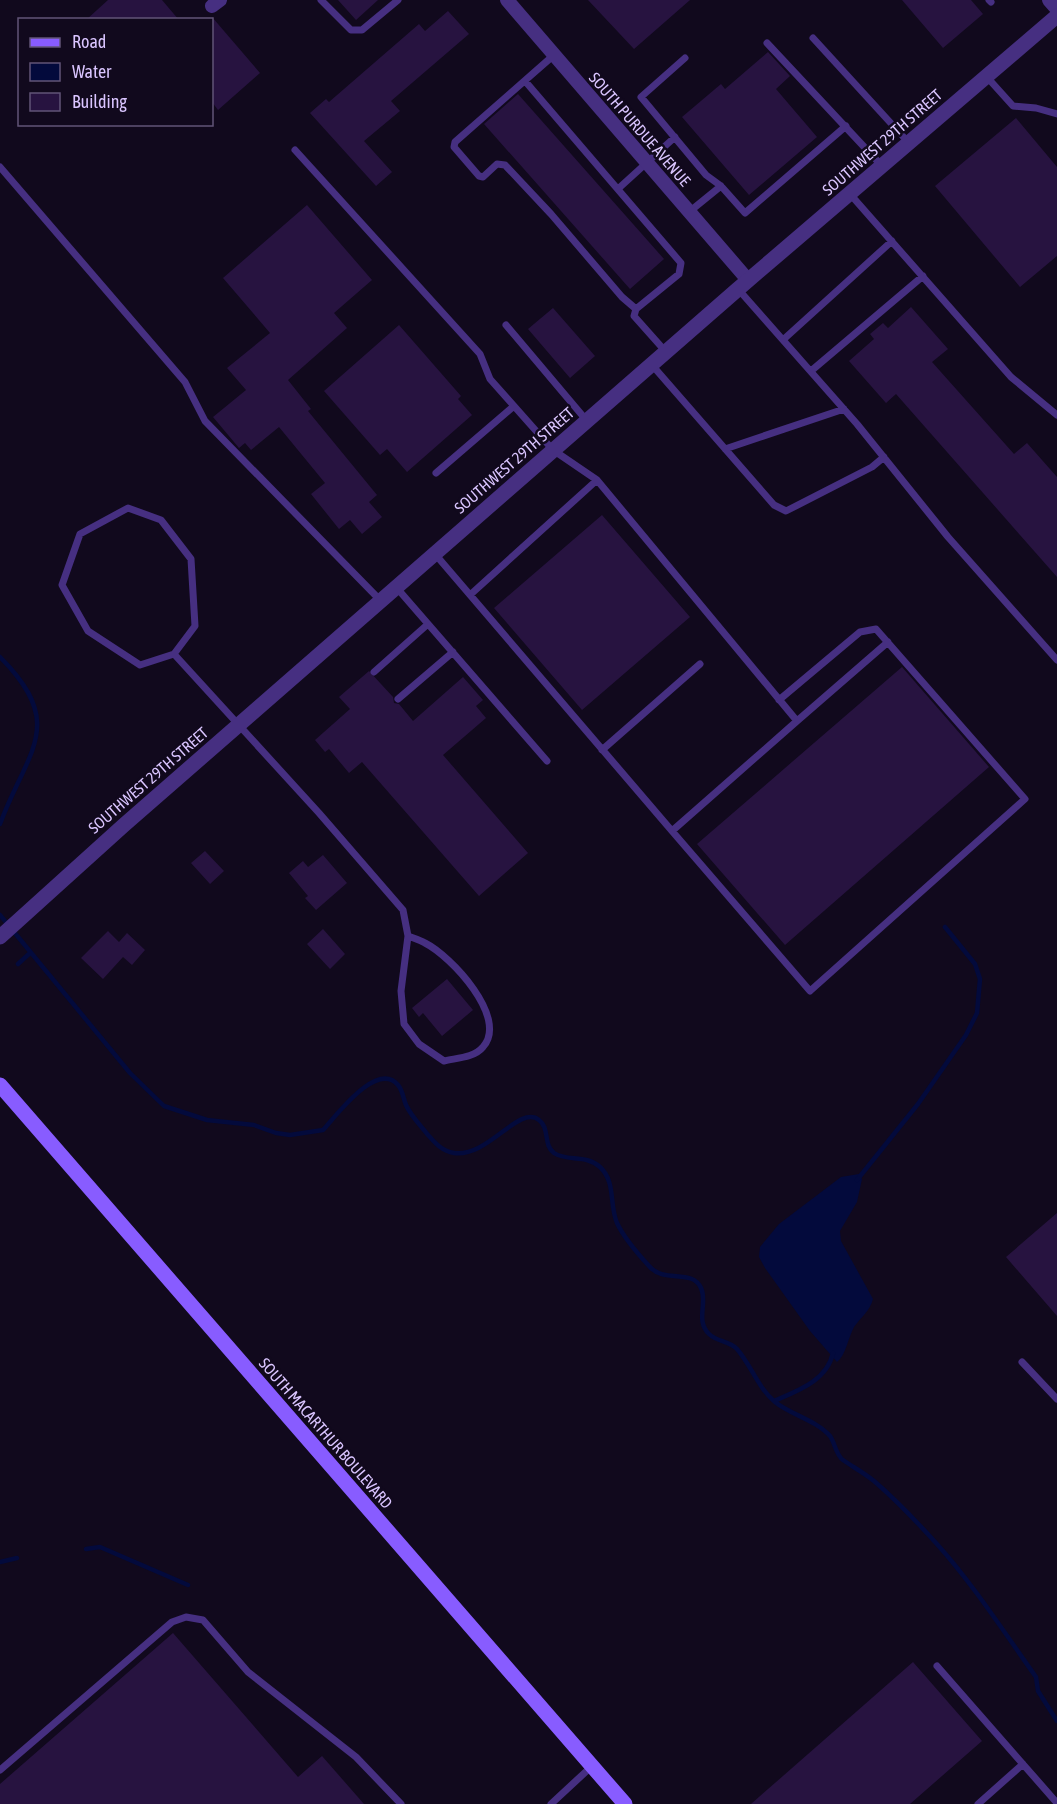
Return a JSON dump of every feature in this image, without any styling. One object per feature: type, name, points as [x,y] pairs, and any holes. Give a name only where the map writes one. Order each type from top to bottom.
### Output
[{"type":"main road","name":"SOUTH MACARTHUR BOULEVARD","points":[[0,1085],[625,1804]]},
{"type":"street","name":"SOUTH PURDUE AVENUE","points":[[507,0],[690,212],[743,285]]},
{"type":"street","points":[[1049,0],[1057,9]]},
{"type":"street","name":"SOUTHWEST 29TH STREET","points":[[0,936],[553,450],[1057,16]]},
{"type":"lane","points":[[321,0],[351,30],[362,30],[398,0]]},
{"type":"lane","points":[[813,38],[909,143]]},
{"type":"lane","points":[[767,43],[882,166]]},
{"type":"lane","points":[[554,55],[455,142],[454,147],[479,176],[483,177],[497,164],[505,165],[551,214],[622,297],[636,309]]},
{"type":"lane","points":[[685,58],[641,97],[706,175],[720,186],[745,213],[846,126]]},
{"type":"lane","points":[[987,76],[1012,106],[1036,108],[1057,114]]},
{"type":"lane","points":[[525,81],[681,263],[679,274],[636,309],[634,316],[666,352]]},
{"type":"lane","points":[[619,188],[675,137]]},
{"type":"lane","points":[[295,150],[480,354],[490,379],[553,450],[597,480],[796,721]]},
{"type":"lane","points":[[0,167],[185,382],[205,421],[381,601]]},
{"type":"lane","points":[[690,212],[720,186]]},
{"type":"lane","points":[[850,193],[1011,378],[1057,415]]},
{"type":"lane","points":[[784,339],[892,241]]},
{"type":"lane","points":[[811,371],[922,276]]},
{"type":"lane","points":[[743,285],[784,339],[948,537],[1057,660]]},
{"type":"lane","points":[[506,325],[587,421]]},
{"type":"lane","points":[[652,365],[774,505],[786,511],[872,467],[884,457]]},
{"type":"lane","points":[[436,473],[514,406]]},
{"type":"lane","points":[[725,449],[844,409]]},
{"type":"lane","points":[[470,595],[597,480]]},
{"type":"lane","points":[[128,508],[161,520],[191,559],[195,626],[174,654],[140,665],[88,631],[62,585],[80,534],[128,508]]},
{"type":"lane","points":[[435,554],[810,991],[1025,799],[876,629],[860,632],[779,700]]},
{"type":"lane","points":[[396,587],[547,761]]},
{"type":"lane","points":[[374,672],[428,624]]},
{"type":"lane","points":[[672,831],[888,642]]},
{"type":"lane","points":[[398,699],[453,652]]},
{"type":"lane","points":[[174,654],[403,910],[408,936],[401,991],[404,1024],[419,1044],[444,1061],[470,1056],[483,1047],[491,1030],[487,1010],[474,990],[442,956],[426,943],[408,936]]},
{"type":"lane","points":[[602,750],[700,664]]},
{"type":"lane","points":[[1022,1362],[1057,1399]]},
{"type":"lane","points":[[0,1770],[172,1622],[186,1617],[203,1620],[248,1672],[356,1757],[401,1804]]},
{"type":"lane","points":[[937,1666],[1057,1803]]},
{"type":"lane","points":[[978,1804],[1023,1764]]},
{"type":"lane","points":[[551,1804],[592,1766]]},
{"type":"water","points":[[859,1174],[862,1179],[857,1202],[840,1231],[841,1241],[873,1299],[868,1310],[854,1327],[845,1351],[837,1362],[810,1331],[765,1268],[759,1257],[760,1247],[779,1224],[841,1177]]},
{"type":"building","points":[[108,0],[162,0],[177,18],[88,18]]},
{"type":"building","points":[[338,0],[378,0],[356,20]]},
{"type":"building","points":[[588,0],[690,0],[634,49]]},
{"type":"building","points":[[902,0],[971,0],[983,14],[943,48]]},
{"type":"building","points":[[448,11],[469,34],[391,101],[400,111],[364,141],[392,172],[376,186],[310,113],[326,99],[329,102],[419,24],[425,31]]},
{"type":"building","points":[[213,18],[260,73],[218,110],[213,103]]},
{"type":"building","points":[[768,52],[790,76],[776,89],[817,137],[749,195],[682,117],[721,84],[725,89]]},
{"type":"building","points":[[518,94],[664,259],[630,289],[484,124]]},
{"type":"building","points":[[1016,118],[1057,167],[1057,256],[1020,287],[935,186]]},
{"type":"building","points":[[307,205],[372,280],[334,313],[347,328],[288,380],[311,409],[308,411],[377,495],[369,502],[382,517],[362,534],[350,520],[339,529],[311,494],[325,483],[279,427],[251,450],[245,443],[239,448],[213,417],[246,390],[227,368],[270,333],[223,278]]},
{"type":"building","points":[[911,307],[948,349],[932,362],[1014,454],[1027,443],[1057,477],[1057,577],[896,394],[886,403],[849,361],[874,339],[870,334],[883,323],[888,328]]},
{"type":"building","points":[[553,308],[595,356],[570,378],[528,329]]},
{"type":"building","points":[[399,325],[461,396],[458,399],[472,415],[407,472],[387,449],[380,455],[324,391]]},
{"type":"building","points":[[602,515],[690,617],[582,710],[494,608]]},
{"type":"building","points":[[902,667],[989,767],[785,945],[697,844]]},
{"type":"building","points":[[369,671],[393,697],[394,703],[399,704],[413,721],[463,677],[483,700],[476,706],[486,718],[443,755],[528,853],[479,896],[362,762],[349,773],[329,749],[325,752],[315,740],[350,709],[339,697]]},
{"type":"building","points":[[205,851],[224,871],[210,884],[191,863]]},
{"type":"building","points":[[323,855],[347,883],[316,910],[305,898],[308,896],[289,873],[303,861],[308,867]]},
{"type":"building","points":[[323,929],[345,954],[330,969],[307,944]]},
{"type":"building","points":[[108,931],[119,942],[127,933],[145,950],[132,965],[123,957],[103,979],[81,958]]},
{"type":"building","points":[[447,979],[473,1010],[442,1036],[423,1013],[419,1017],[412,1008]]},
{"type":"building","points":[[1057,1213],[1057,1316],[1006,1257]]},
{"type":"building","points":[[173,1633],[298,1777],[322,1756],[364,1804],[0,1804],[0,1784]]},
{"type":"building","points":[[913,1662],[982,1741],[910,1804],[751,1804]]},
{"type":"waterway","points":[[0,657],[21,681],[32,702],[37,720],[36,739],[30,757],[0,824]]},
{"type":"waterway","points":[[0,915],[130,1073],[164,1106],[207,1120],[254,1125],[276,1133],[290,1135],[323,1130],[347,1103],[368,1085],[389,1079],[400,1087],[408,1109],[428,1135],[443,1149],[454,1153],[479,1148],[522,1119],[531,1117],[539,1120],[554,1153],[595,1163],[605,1173],[610,1186],[617,1223],[627,1240],[649,1266],[662,1274],[685,1277],[697,1282],[703,1294],[703,1323],[709,1334],[737,1349],[764,1390],[775,1402],[824,1430],[832,1439],[841,1458],[890,1495],[950,1559],[1036,1677],[1038,1691],[1057,1721]]},
{"type":"waterway","points":[[857,1180],[918,1104],[966,1035],[977,1013],[980,979],[975,964],[945,927]]},
{"type":"waterway","points":[[18,964],[30,953]]},
{"type":"waterway","points":[[774,1401],[801,1389],[818,1378],[830,1363],[833,1353]]},
{"type":"waterway","points":[[86,1549],[100,1547],[188,1585]]},
{"type":"waterway","points":[[0,1562],[17,1558]]}]
